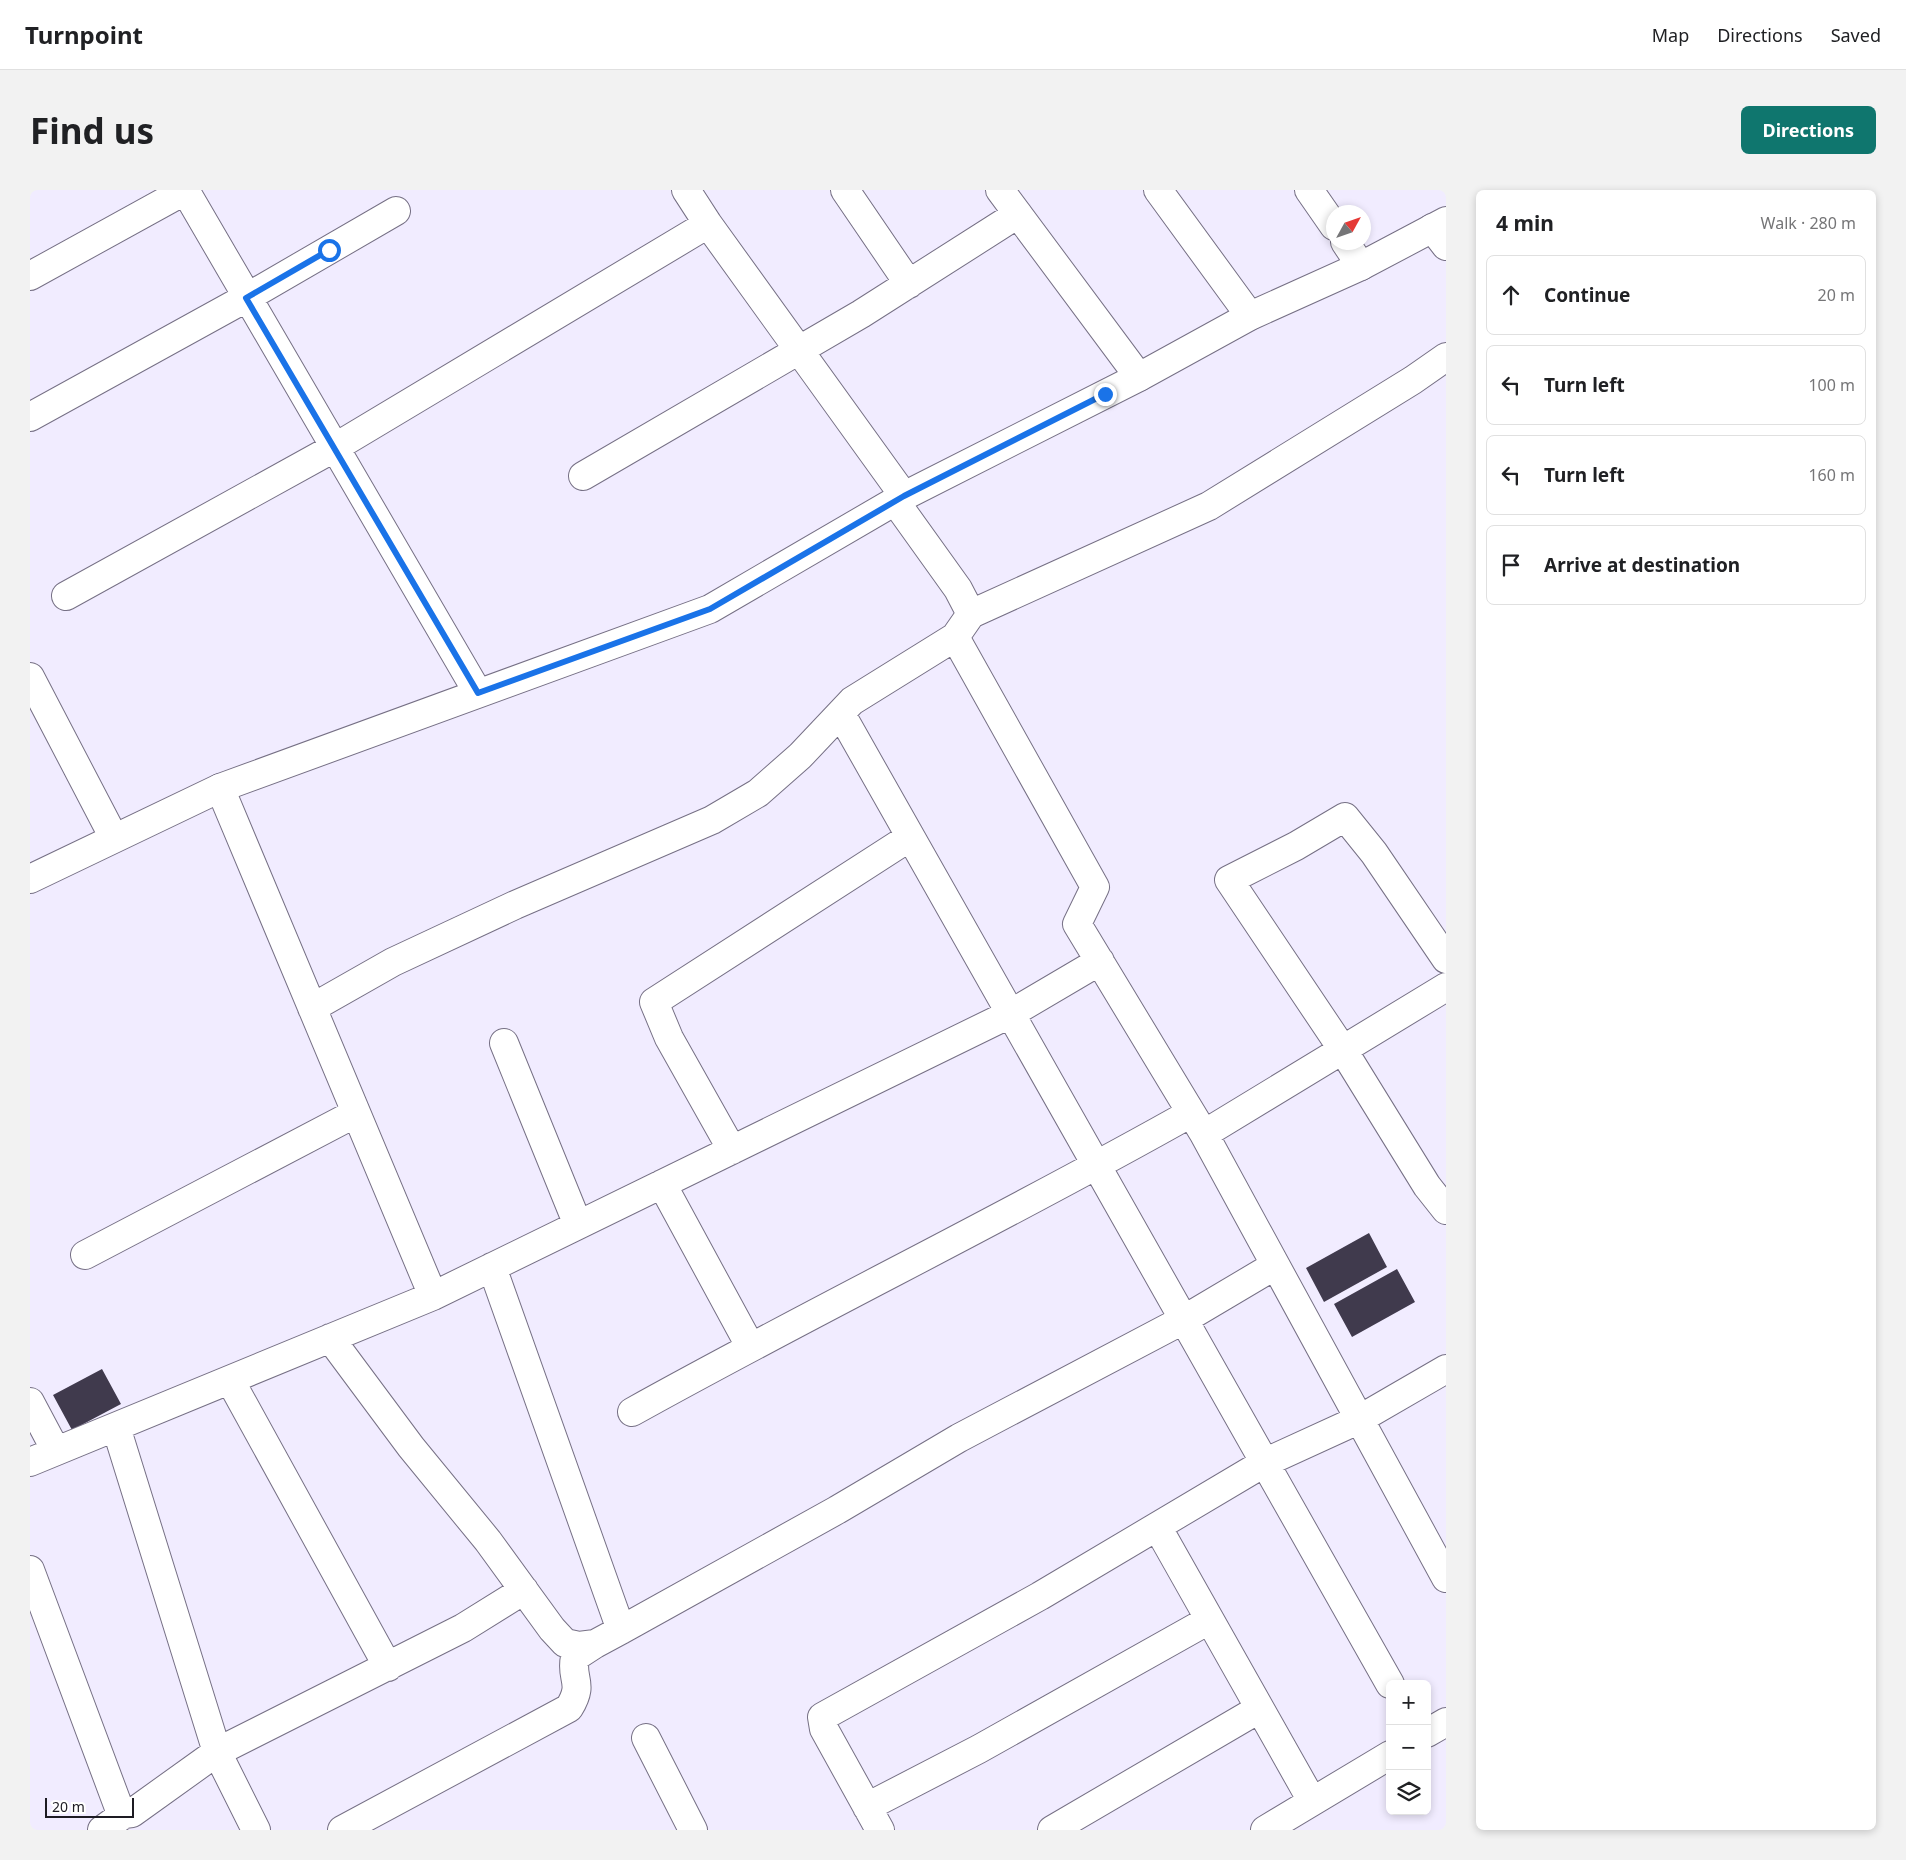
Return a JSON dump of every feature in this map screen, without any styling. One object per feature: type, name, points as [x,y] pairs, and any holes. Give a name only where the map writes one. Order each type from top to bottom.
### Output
[{"type":"street","points":[[30,276],[186,190],[246,298],[478,693]]},
{"type":"street","points":[[686,190],[900,498],[958,589],[971,614]]},
{"type":"street","points":[[845,190],[909,284]]},
{"type":"street","points":[[1000,190],[1139,377]]},
{"type":"street","points":[[1158,190],[1250,316]]},
{"type":"street","points":[[1309,190],[1326,214]]},
{"type":"street","points":[[30,416],[246,298],[396,211]]},
{"type":"street","points":[[583,476],[909,284],[1018,214]]},
{"type":"street","points":[[66,596],[334,448],[708,224]]},
{"type":"street","points":[[30,879],[220,788],[710,609],[900,498],[1139,377],[1250,316],[1441,232]]},
{"type":"street","points":[[1350,250],[1361,266]]},
{"type":"street","points":[[312,1008],[394,962],[506,909],[712,820],[758,793],[860,696],[955,637],[971,614],[1209,506],[1413,380],[1446,356]]},
{"type":"street","points":[[955,637],[1095,887],[1077,924],[1197,1123],[1446,1578]]},
{"type":"street","points":[[30,677],[114,838]]},
{"type":"street","points":[[841,714],[1388,1680]]},
{"type":"street","points":[[220,788],[434,1296]]},
{"type":"street","points":[[1446,960],[1374,854],[1345,817],[1296,846],[1228,880],[1343,1050],[1427,1186],[1446,1210]]},
{"type":"street","points":[[732,1150],[669,1038],[654,1002],[910,837]]},
{"type":"street","points":[[30,1462],[434,1296],[1010,1014],[1100,961]]},
{"type":"street","points":[[632,1412],[750,1346],[1096,1166],[1197,1123],[1343,1050],[1446,987]]},
{"type":"street","points":[[504,1043],[578,1225]]},
{"type":"street","points":[[85,1256],[356,1113]]},
{"type":"street","points":[[662,1184],[750,1346]]},
{"type":"street","points":[[342,1830],[569,1708],[577,1696],[578,1678],[573,1668],[575,1657],[595,1644],[829,1514],[959,1438],[1183,1320],[1274,1266]]},
{"type":"street","points":[[492,1267],[621,1630]]},
{"type":"street","points":[[330,1338],[411,1447],[488,1541],[552,1630],[565,1643],[579,1646],[595,1644]]},
{"type":"street","points":[[1209,1620],[979,1749],[874,1823],[824,1729],[822,1717],[1158,1528],[1264,1463],[1358,1420],[1446,1368]]},
{"type":"street","points":[[230,1380],[388,1667]]},
{"type":"street","points":[[30,1402],[56,1452]]},
{"type":"street","points":[[116,1426],[217,1752],[256,1830]]},
{"type":"street","points":[[1158,1528],[1312,1801]]},
{"type":"street","points":[[30,1570],[119,1808],[124,1814]]},
{"type":"street","points":[[102,1830],[124,1814],[132,1813],[217,1752],[463,1628],[524,1590]]},
{"type":"street","points":[[1052,1830],[1259,1710]]},
{"type":"street","points":[[1431,1731],[1446,1722]]},
{"type":"street","points":[[646,1738],[694,1830]]},
{"type":"street","points":[[1265,1830],[1386,1757]]},
{"type":"building","points":[[1369,1233],[1387,1267],[1324,1302],[1306,1268]]},
{"type":"building","points":[[1397,1269],[1415,1302],[1352,1337],[1334,1304]]},
{"type":"building","points":[[102,1369],[121,1404],[72,1430],[53,1395]]},
{"type":"route","points":[[329,250],[246,298],[478,693],[710,609],[904,496],[1105,394]]}]
